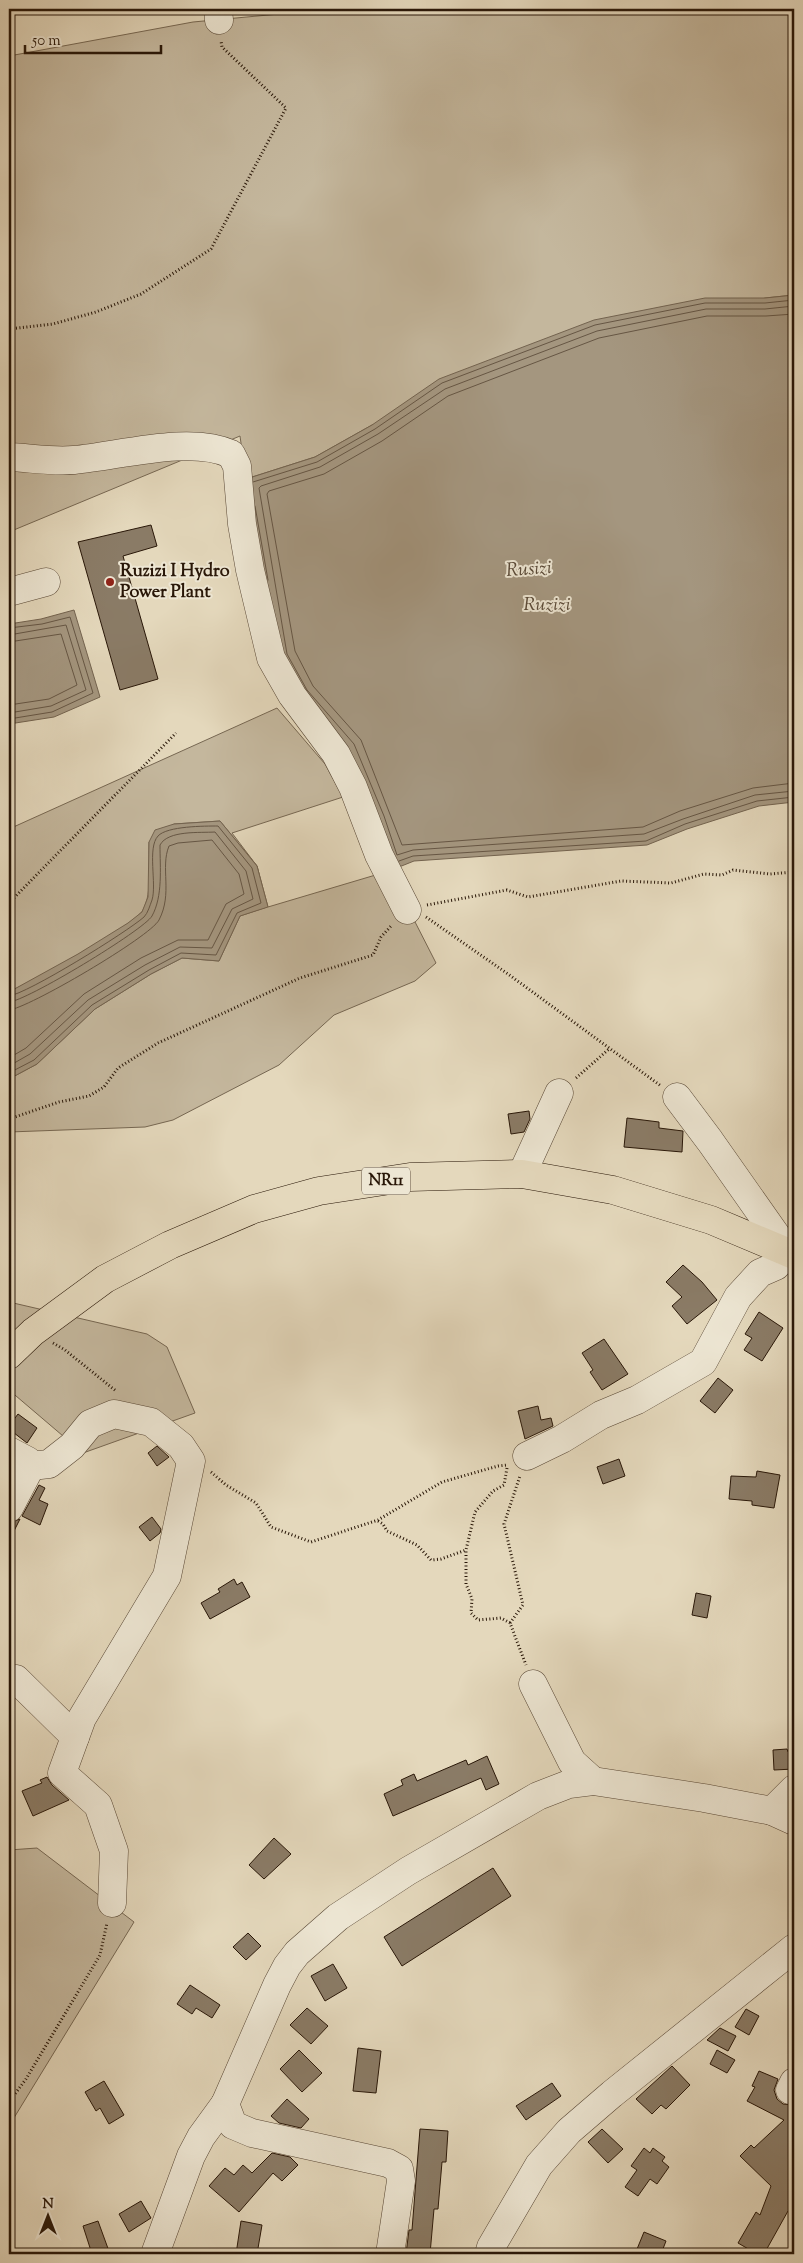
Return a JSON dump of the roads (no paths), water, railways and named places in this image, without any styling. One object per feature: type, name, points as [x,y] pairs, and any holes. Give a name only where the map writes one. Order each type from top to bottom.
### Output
[{"type":"highway","name":"NR11","points":[[9,1355],[33,1332],[106,1279],[170,1246],[254,1209],[319,1191],[410,1177],[522,1174],[613,1190],[712,1220],[791,1254]]},
{"type":"street","points":[[9,457],[72,461],[148,450],[197,446],[218,448],[231,454],[236,466],[242,524],[250,570],[271,658],[292,695],[336,754],[353,786],[379,855],[410,909]]},
{"type":"street","points":[[9,592],[46,582]]},
{"type":"street","points":[[522,1174],[559,1093]]},
{"type":"street","points":[[517,1460],[562,1439],[601,1415],[637,1400],[703,1362],[738,1297],[760,1273],[776,1266],[791,1254],[677,1097]]},
{"type":"street","points":[[31,1466],[49,1464],[72,1446],[90,1424],[114,1414],[151,1422],[181,1446],[191,1461],[167,1576],[82,1718],[62,1773],[98,1805],[114,1851],[112,1903]]},
{"type":"street","points":[[9,1451],[28,1461],[31,1466]]},
{"type":"street","points":[[9,1508],[31,1466]]},
{"type":"street","points":[[12,1681],[75,1737]]},
{"type":"street","points":[[533,1684],[572,1762],[593,1781]]},
{"type":"street","points":[[154,2254],[191,2156],[201,2137],[225,2104],[287,1966],[297,1953],[338,1917],[408,1871],[538,1796],[569,1784],[593,1781],[704,1798],[783,1816],[794,1789]]},
{"type":"street","points":[[489,2254],[491,2247],[539,2165],[569,2131],[606,2098],[794,1948]]},
{"type":"street","points":[[225,2104],[234,2125],[252,2133],[388,2163],[399,2169],[401,2181],[390,2254]]},
{"type":"water","name":"Ruzizi","points":[[794,295],[794,802],[759,806],[687,829],[647,845],[414,861],[389,871],[277,657],[246,479],[315,457],[372,425],[439,379],[594,320],[705,298],[765,298]]},
{"type":"water","points":[[74,610],[100,697],[54,717],[9,724],[9,624],[41,619]]},
{"type":"water","points":[[220,821],[257,866],[268,907],[240,916],[219,961],[182,958],[151,974],[95,1009],[37,1064],[9,1079],[9,992],[78,954],[128,923],[142,912],[148,897],[149,842],[155,830],[174,824]]},
{"type":"place","name":"Ruzizi I Hydro Power Plant","points":[[110,582]]},
{"type":"water label","name":"Rusizi","points":[[529,570]]}]
